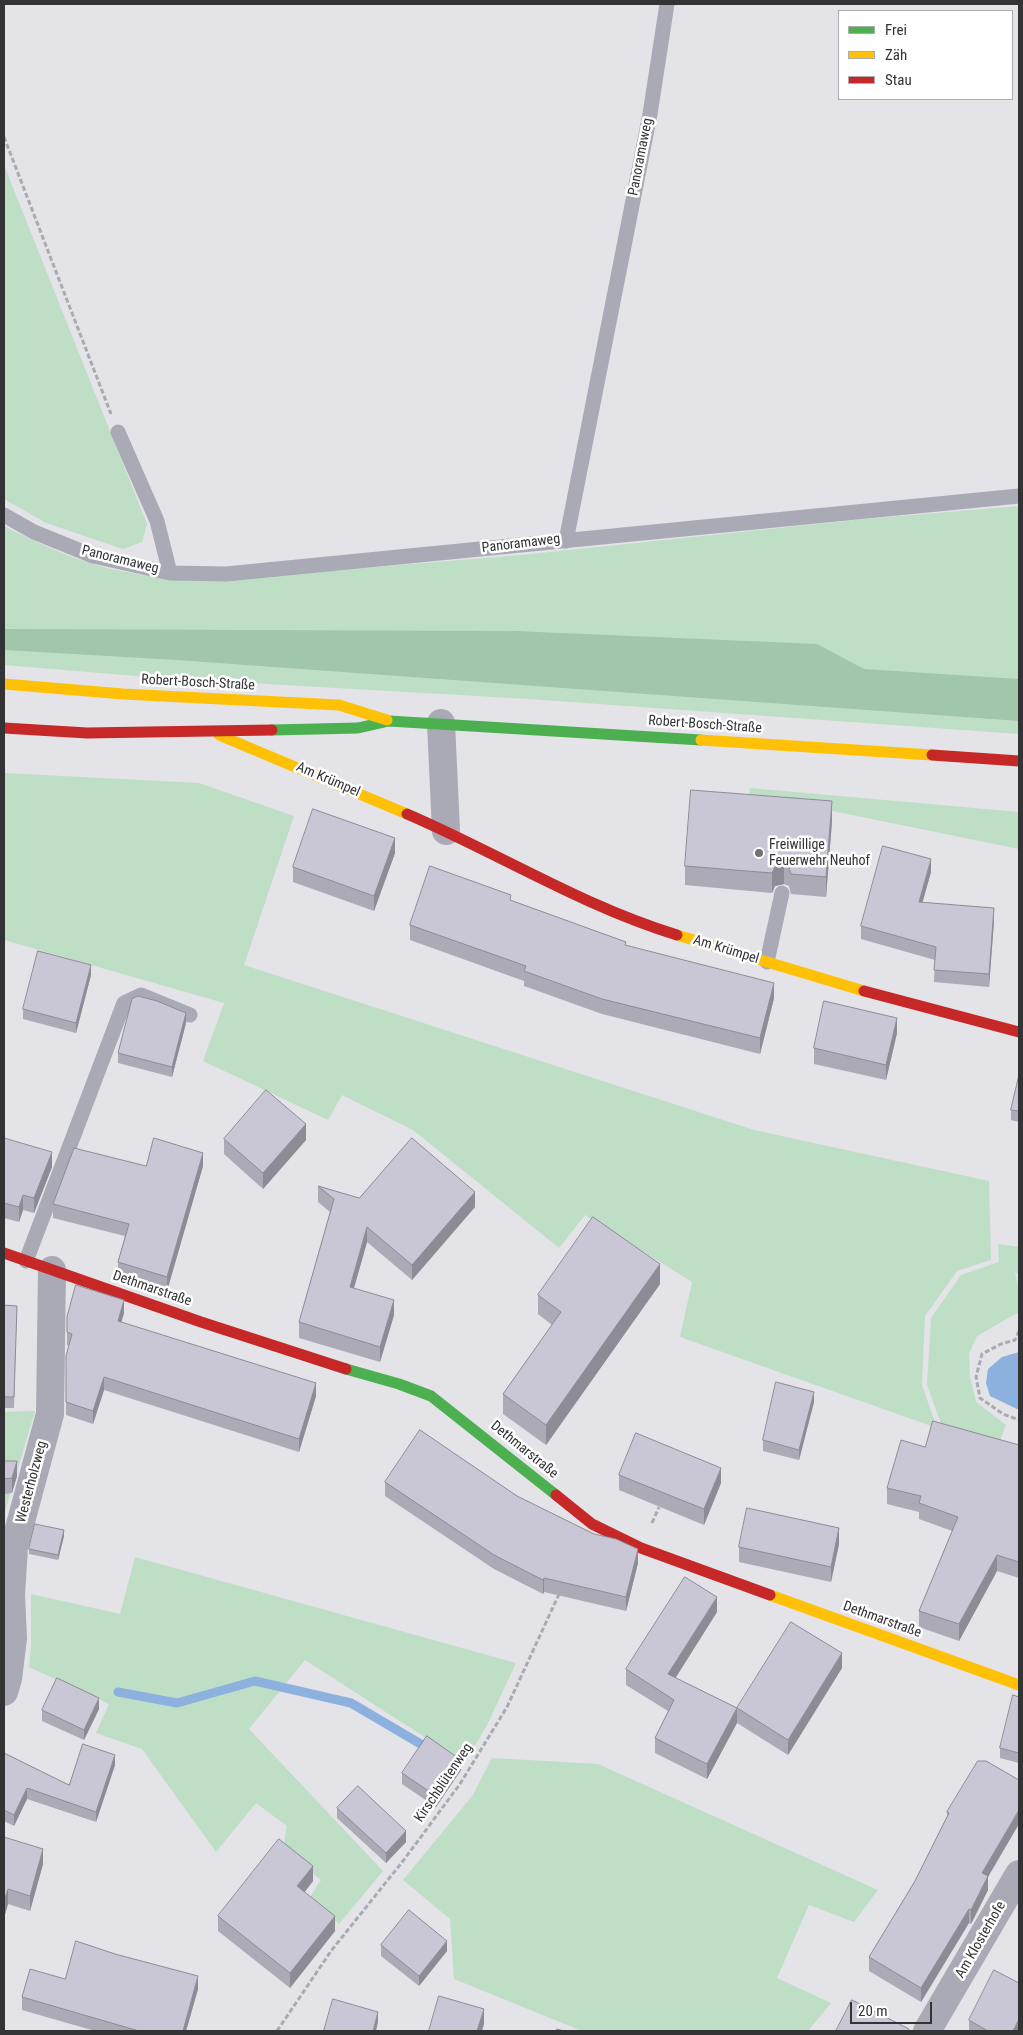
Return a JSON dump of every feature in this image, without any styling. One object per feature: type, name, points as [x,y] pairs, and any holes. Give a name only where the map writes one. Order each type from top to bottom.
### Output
[{"type":"street","name":"Robert-Bosch-Straße","points":[[4,684],[123,694],[339,705],[389,721]]},
{"type":"street","name":"Robert-Bosch-Straße","points":[[4,728],[87,733],[209,731],[358,728],[389,721],[1019,761]]},
{"type":"street","points":[[441,723],[446,831]]},
{"type":"street","name":"Am Krümpel","points":[[209,731],[446,831],[544,882],[645,926],[904,1003],[1019,1032]]},
{"type":"street","name":"Dethmarstraße","points":[[4,1254],[201,1322],[431,1396],[592,1524],[641,1548],[1019,1685]]},
{"type":"street","name":"Westerholzweg","points":[[4,1692],[8,1678],[13,1638],[11,1595],[14,1547],[50,1414],[52,1270]]},
{"type":"street","name":"Am Klosterhofe","points":[[927,2031],[1019,1874]]},
{"type":"lane","name":"Panoramaweg","points":[[4,515],[34,532],[93,556],[170,573],[226,574],[566,541],[650,114],[667,4]]},
{"type":"lane","points":[[118,432],[157,520],[170,573]]},
{"type":"lane","points":[[566,541],[1019,496]]},
{"type":"lane","points":[[767,962],[782,893]]},
{"type":"lane","points":[[26,1261],[124,1003],[141,995],[190,1014]]},
{"type":"path","points":[[4,137],[118,432]]},
{"type":"path","points":[[1019,1331],[1015,1340],[1001,1344],[982,1354],[976,1377],[980,1398],[1003,1414],[1019,1420]]},
{"type":"path","name":"Kirschblütenweg","points":[[277,2031],[330,1951],[403,1861],[460,1784],[507,1707],[564,1585]]},
{"type":"green space","points":[[4,165],[147,524],[142,542],[123,549],[46,523],[4,499]]},
{"type":"green space","points":[[1019,506],[1019,734],[529,699],[161,678],[4,665],[4,526],[27,538],[99,566],[152,576],[206,581],[521,555],[865,519]]},
{"type":"green space","points":[[4,629],[515,631],[817,644],[864,669],[1019,679],[1019,721],[177,660],[4,650]]},
{"type":"green space","points":[[4,773],[199,783],[294,816],[244,965],[754,1130],[989,1181],[991,1260],[957,1271],[925,1316],[922,1385],[937,1428],[680,1337],[692,1282],[585,1215],[559,1248],[413,1130],[342,1095],[328,1120],[203,1061],[224,1003],[4,940]]},
{"type":"green space","points":[[750,788],[1019,812],[1019,849],[749,794]]},
{"type":"green space","points":[[998,1244],[1019,1247],[1019,1273],[1015,1273],[1019,1289],[1019,1312],[977,1336],[969,1353],[970,1376],[976,1402],[1006,1425],[998,1446],[943,1429],[927,1385],[931,1318],[961,1275],[999,1262]]},
{"type":"green space","points":[[35,1411],[4,1515],[4,1412]]},
{"type":"green space","points":[[135,1557],[516,1663],[487,1725],[465,1763],[305,1660],[249,1729],[383,1871],[339,1924],[308,1900],[321,1880],[283,1850],[287,1826],[256,1803],[216,1852],[142,1749],[96,1733],[109,1704],[29,1667],[31,1594],[120,1614]]},
{"type":"green space","points":[[492,1758],[598,1764],[878,1890],[854,1922],[809,1905],[777,1978],[831,2003],[808,2031],[582,2031],[454,1979],[450,1919],[403,1880],[473,1795]]},
{"type":"water","points":[[1019,1352],[1019,1410],[990,1396],[986,1383],[988,1369],[1002,1357]]},
{"type":"building","name":"Freiwillige Feuerwehr Neuhof","points":[[691,790],[832,801],[826,877],[791,874],[789,867],[784,864],[775,867],[772,873],[685,866]]},
{"type":"building","points":[[313,809],[395,838],[374,896],[293,867]]},
{"type":"building","points":[[883,846],[931,859],[919,902],[994,908],[989,974],[934,970],[936,947],[861,926]]},
{"type":"building","points":[[430,866],[511,895],[510,900],[626,942],[625,945],[774,983],[760,1038],[602,999],[524,971],[526,966],[410,925]]},
{"type":"building","points":[[38,951],[91,965],[76,1023],[23,1009]]},
{"type":"building","points":[[138,996],[157,1001],[186,1013],[172,1067],[118,1053],[132,999]]},
{"type":"building","points":[[824,1001],[897,1018],[886,1065],[814,1048]]},
{"type":"building","points":[[1019,1075],[1019,1111],[1011,1110]]},
{"type":"building","points":[[266,1090],[306,1124],[263,1173],[224,1139]]},
{"type":"building","points":[[4,1138],[52,1152],[34,1198],[23,1195],[19,1207],[4,1203]]},
{"type":"building","points":[[154,1138],[203,1153],[167,1277],[118,1262],[129,1224],[53,1204],[74,1148],[146,1166]]},
{"type":"building","points":[[412,1138],[475,1192],[412,1265],[367,1227],[350,1287],[394,1300],[380,1347],[299,1322],[334,1199],[318,1186],[359,1198]]},
{"type":"building","points":[[593,1217],[660,1264],[546,1425],[503,1394],[561,1312],[538,1295]]},
{"type":"building","points":[[76,1285],[124,1300],[118,1321],[316,1383],[299,1439],[104,1377],[93,1411],[66,1402],[66,1356],[72,1334],[67,1332],[67,1317]]},
{"type":"building","points":[[4,1305],[17,1306],[14,1397],[4,1397]]},
{"type":"building","points":[[776,1382],[814,1392],[799,1450],[763,1440]]},
{"type":"building","points":[[933,1421],[1019,1445],[1019,1562],[997,1555],[959,1624],[919,1611],[958,1517],[919,1503],[921,1496],[887,1488],[901,1440],[925,1447]]},
{"type":"building","points":[[420,1430],[517,1496],[594,1534],[616,1539],[638,1549],[626,1597],[544,1578],[543,1580],[494,1555],[385,1482]]},
{"type":"building","points":[[636,1433],[721,1468],[704,1509],[619,1475]]},
{"type":"building","points":[[4,1461],[17,1461],[12,1478],[4,1479]]},
{"type":"building","points":[[747,1508],[839,1528],[831,1567],[739,1547]]},
{"type":"building","points":[[35,1524],[64,1530],[58,1555],[29,1549]]},
{"type":"building","points":[[685,1577],[717,1597],[668,1674],[737,1708],[707,1764],[655,1738],[674,1700],[626,1669]]},
{"type":"building","points":[[791,1622],[842,1653],[788,1740],[737,1708]]},
{"type":"building","points":[[57,1678],[99,1698],[84,1730],[42,1710]]},
{"type":"building","points":[[1013,1695],[1019,1697],[1019,1753],[1000,1748]]},
{"type":"building","points":[[427,1736],[461,1760],[436,1796],[402,1773]]},
{"type":"building","points":[[83,1744],[115,1755],[96,1812],[27,1788],[14,1815],[4,1810],[4,1753],[69,1785]]},
{"type":"building","points":[[978,1761],[986,1761],[1019,1780],[1019,1810],[982,1873],[988,1876],[971,1910],[969,1909],[921,1988],[869,1957],[915,1881],[949,1813],[947,1812]]},
{"type":"building","points":[[358,1786],[406,1831],[386,1853],[337,1808]]},
{"type":"building","points":[[4,1837],[43,1849],[30,1896],[8,1889],[4,1902]]},
{"type":"building","points":[[279,1839],[313,1866],[297,1886],[335,1916],[290,1973],[218,1916]]},
{"type":"building","points":[[409,1910],[447,1941],[419,1976],[381,1945]]},
{"type":"building","points":[[76,1941],[115,1954],[198,1976],[183,2031],[139,2031],[22,1997],[30,1969],[65,1979]]},
{"type":"building","points":[[994,1970],[1019,1983],[1019,2019],[1013,2031],[988,2031],[969,2020]]},
{"type":"building","points":[[439,1996],[484,2009],[477,2031],[429,2031]]},
{"type":"building","points":[[333,1999],[378,2012],[373,2031],[324,2031]]},
{"type":"building","points":[[852,2000],[909,2029],[908,2031],[836,2031]]},
{"type":"waterway","points":[[118,1692],[177,1703],[255,1681],[351,1703],[424,1746]]},
{"type":"traffic: fast","points":[[272,730],[358,728],[389,721],[701,740]]},
{"type":"traffic: fast","points":[[346,1369],[399,1384],[431,1396],[556,1495]]},
{"type":"traffic: slow","points":[[4,684],[123,694],[339,705],[387,720]]},
{"type":"traffic: slow","points":[[219,735],[407,814]]},
{"type":"traffic: slow","points":[[701,740],[932,755]]},
{"type":"traffic: slow","points":[[677,935],[864,991]]},
{"type":"traffic: slow","points":[[770,1595],[1019,1685]]},
{"type":"traffic: jam","points":[[4,728],[87,733],[272,730]]},
{"type":"traffic: jam","points":[[932,755],[1019,761]]},
{"type":"traffic: jam","points":[[407,814],[574,894],[642,923],[677,935]]},
{"type":"traffic: jam","points":[[864,991],[1019,1032]]},
{"type":"traffic: jam","points":[[4,1253],[201,1322],[346,1369]]},
{"type":"traffic: jam","points":[[556,1495],[592,1524],[641,1548],[770,1595]]},
{"type":"place","name":"Freiwillige Feuerwehr Neuhof","points":[[759,853]]}]
